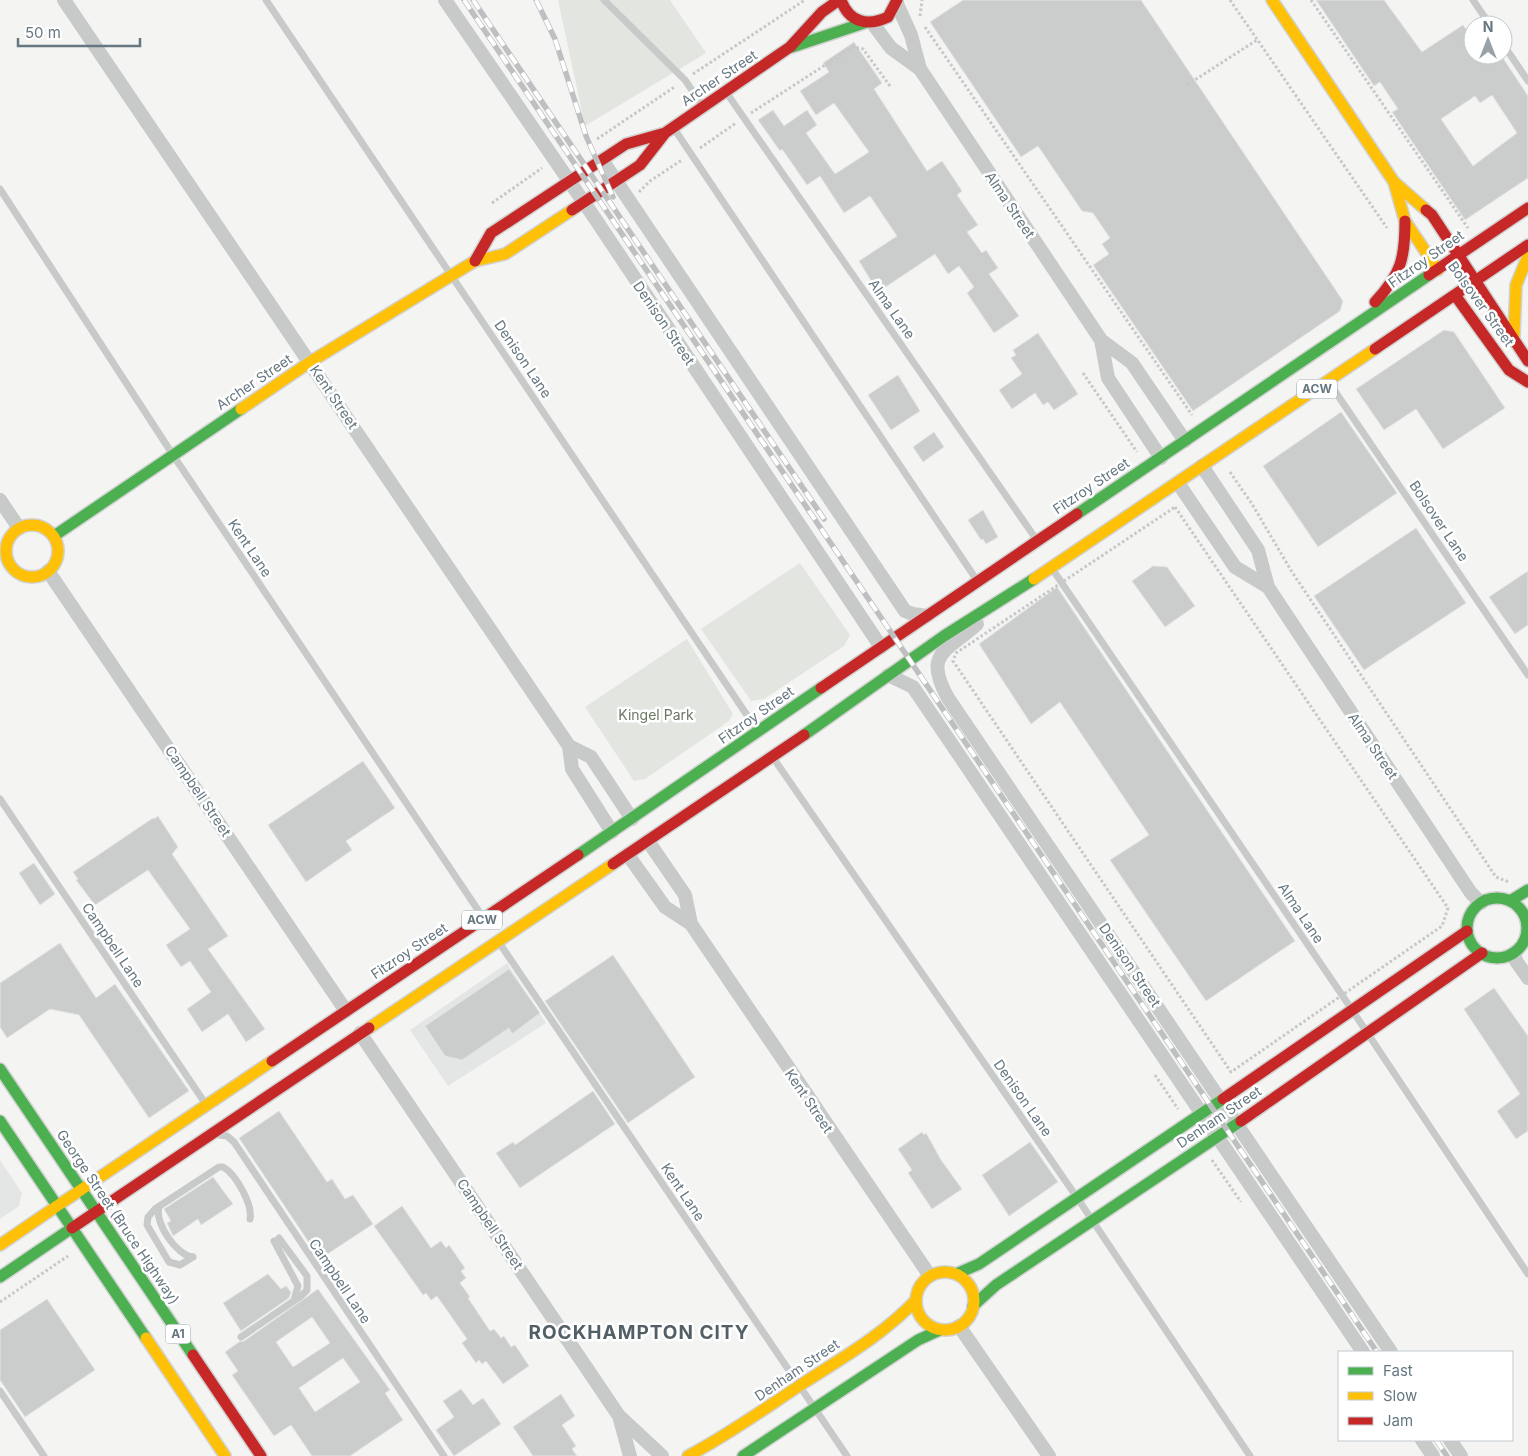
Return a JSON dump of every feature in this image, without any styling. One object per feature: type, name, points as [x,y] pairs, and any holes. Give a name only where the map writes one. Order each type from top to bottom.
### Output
[{"type":"main road","name":"Archer Street","points":[[475,261],[491,232],[626,144],[669,130],[790,48],[822,12],[840,0]]},
{"type":"main road","points":[[840,0],[851,18],[868,24]]},
{"type":"main road","name":"Bolsover Street","points":[[1272,0],[1394,182],[1432,215],[1514,336],[1528,361]]},
{"type":"main road","name":"Archer Street","points":[[790,48],[888,17],[897,2]]},
{"type":"main road","name":"Archer Street","points":[[54,536],[310,362],[475,261],[505,254],[616,181],[640,165],[669,130]]},
{"type":"main road","name":"Bolsover Street","points":[[1394,182],[1405,221],[1509,370],[1528,382]]},
{"type":"main road","name":"Fitzroy Street","points":[[0,1245],[206,1104],[498,942],[640,830],[759,732],[881,647],[1528,208]]},
{"type":"main road","points":[[1345,332],[1392,285],[1402,268],[1405,255],[1405,221]]},
{"type":"main road","name":"Fitzroy Street","points":[[0,1277],[208,1136],[235,1125],[353,1022],[484,919],[772,757],[888,676],[1014,591],[1052,568],[1528,245]]},
{"type":"main road","points":[[1514,336],[1514,286],[1521,266],[1528,256]]},
{"type":"main road","name":"Alma Street","points":[[1185,441],[1202,466]]},
{"type":"main road","name":"Alma Street","points":[[1161,458],[1178,483]]},
{"type":"main road","points":[[28,525],[38,525],[47,529],[54,536],[58,545],[58,555],[48,571],[32,577],[17,572],[11,565],[6,549],[12,533],[19,528],[28,525]]},
{"type":"main road","points":[[0,576],[11,565]]},
{"type":"main road","points":[[1510,901],[1528,890]]},
{"type":"main road","points":[[1496,898],[1510,901],[1518,907],[1527,924],[1524,940],[1514,953],[1498,958],[1482,953],[1475,948],[1467,931],[1470,915],[1481,903],[1496,898]]},
{"type":"main road","name":"Denham Street","points":[[956,1274],[979,1264],[1078,1199],[1467,931]]},
{"type":"main road","name":"Denham Street","points":[[973,1306],[996,1285],[1237,1123],[1482,953]]},
{"type":"main road","name":"George Street (Bruce Highway)","points":[[0,1069],[260,1456]]},
{"type":"main road","name":"A1","points":[[0,1121],[225,1456]]},
{"type":"main road","points":[[743,1456],[918,1340],[940,1330],[959,1326],[969,1318],[973,1306],[970,1287],[956,1274],[938,1273],[930,1276],[917,1291],[916,1300],[920,1316],[932,1328],[940,1330]]},
{"type":"main road","name":"Denham Street","points":[[688,1456],[728,1434],[894,1322],[916,1300]]},
{"type":"street","name":"Kent Street","points":[[64,0],[569,746],[572,769],[620,844],[665,907],[691,924]]},
{"type":"street","name":"Denison Street","points":[[445,0],[584,202],[881,647]]},
{"type":"street","name":"Alma Street","points":[[897,2],[911,35],[920,69],[1101,341],[1132,363],[1185,441]]},
{"type":"street","name":"Alma Street","points":[[868,24],[891,48],[920,69]]},
{"type":"street","points":[[602,160],[905,611],[927,616]]},
{"type":"street","name":"Alma Street","points":[[1101,341],[1108,378],[1161,458]]},
{"type":"street","name":"Alma Street","points":[[1202,466],[1258,550],[1268,587],[1471,893],[1481,903]]},
{"type":"street","name":"Alma Street","points":[[1178,483],[1236,567],[1268,587]]},
{"type":"street","points":[[0,500],[19,528]]},
{"type":"street","name":"Campbell Street","points":[[48,571],[619,1416],[662,1456]]},
{"type":"street","name":"Denison Street","points":[[1014,591],[944,651],[937,667],[942,685],[1390,1351]]},
{"type":"street","name":"Denison Street","points":[[888,676],[913,686],[1362,1351]]},
{"type":"street","name":"Kent Street","points":[[569,746],[591,757],[685,895],[691,924],[930,1276]]},
{"type":"street","points":[[1514,953],[1516,961],[1528,978]]},
{"type":"street","points":[[959,1326],[1048,1456]]},
{"type":"street","name":"Campbell Street","points":[[619,1416],[630,1456]]},
{"type":"street","points":[[1423,1441],[1433,1456]]},
{"type":"street","points":[[1451,1441],[1461,1456]]},
{"type":"lane","name":"Denison Lane","points":[[266,0],[759,732]]},
{"type":"lane","points":[[604,0],[685,80],[703,107]]},
{"type":"lane","points":[[1473,0],[1483,15]]},
{"type":"lane","points":[[1513,59],[1528,81]]},
{"type":"lane","name":"Alma Lane","points":[[726,91],[1037,541]]},
{"type":"lane","points":[[669,130],[691,154],[978,581]]},
{"type":"lane","name":"Kent Lane","points":[[0,189],[172,455],[484,919]]},
{"type":"lane","name":"Bolsover Lane","points":[[1328,382],[1528,675]]},
{"type":"lane","name":"Alma Lane","points":[[1052,568],[1342,995],[1528,1274]]},
{"type":"lane","name":"Denison Lane","points":[[772,757],[1078,1199],[1250,1456]]},
{"type":"lane","name":"Campbell Lane","points":[[0,799],[206,1104]]},
{"type":"lane","name":"Kent Lane","points":[[498,942],[847,1456]]},
{"type":"lane","points":[[235,1125],[237,1142],[312,1255],[327,1282]]},
{"type":"lane","name":"Campbell Lane","points":[[208,1136],[222,1135],[234,1142],[444,1456]]},
{"type":"lane","points":[[159,1206],[157,1214],[169,1238],[179,1253],[186,1257],[193,1257],[180,1265],[169,1262],[147,1225],[148,1217],[159,1206],[219,1167],[223,1167],[232,1176],[250,1205],[250,1219]]},
{"type":"lane","points":[[241,1337],[293,1302],[307,1290],[309,1282],[276,1239],[298,1286],[293,1302]]},
{"type":"lane","points":[[0,1390],[44,1456]]},
{"type":"path","points":[[597,139],[805,0]]},
{"type":"path","points":[[922,0],[919,14],[925,27],[1192,416]]},
{"type":"path","points":[[1230,0],[1391,234]]},
{"type":"path","points":[[1311,0],[1469,230]]},
{"type":"path","points":[[1187,85],[1257,40]]},
{"type":"path","points":[[638,192],[650,181],[744,117],[853,47],[863,49],[890,86]]},
{"type":"path","points":[[492,202],[542,169],[538,160]]},
{"type":"path","points":[[1230,472],[1292,572],[1496,877],[1511,882]]},
{"type":"path","points":[[954,661],[1231,1072],[1442,926],[1448,908],[1175,508]]},
{"type":"path","points":[[1150,1067],[1180,1112]]},
{"type":"path","points":[[0,1302],[69,1256]]},
{"type":"shaded area","points":[[507,963],[546,1023],[448,1086],[410,1030]]},
{"type":"shaded area","points":[[0,1160],[22,1193],[19,1206],[0,1219]]},
{"type":"green space","points":[[558,0],[670,0],[706,53],[585,126]]},
{"type":"green space","points":[[800,563],[850,635],[844,646],[764,699],[751,701],[701,629]]},
{"type":"green space","name":"Kingel Park","points":[[687,639],[733,714],[729,721],[645,779],[634,781],[585,707]]},
{"type":"building","points":[[963,0],[1141,0],[1343,301],[1340,311],[1193,411],[1093,265],[1109,254],[1102,244],[1110,238],[1093,213],[1082,211],[1038,146],[1021,157],[930,22]]},
{"type":"building","points":[[1316,0],[1384,0],[1422,52],[1463,25],[1463,65],[1508,65],[1528,96],[1528,178],[1465,220],[1392,112],[1398,109],[1380,82],[1374,86]],"holes":[[[1492,95],[1517,133],[1473,166],[1441,119],[1475,96],[1480,103]]]},
{"type":"building","points":[[854,42],[882,83],[874,89],[927,171],[942,161],[962,191],[957,195],[978,225],[967,232],[982,253],[986,250],[998,268],[989,274],[1019,316],[994,333],[967,293],[974,287],[959,266],[948,274],[935,254],[878,292],[859,261],[897,236],[870,196],[844,213],[820,176],[807,185],[782,149],[780,151],[758,120],[773,110],[784,126],[807,110],[817,125],[806,133],[835,174],[869,152],[834,103],[816,115],[800,91],[829,72],[823,63]]},
{"type":"building","points":[[1444,330],[1454,332],[1505,408],[1443,449],[1416,409],[1384,430],[1356,389]]},
{"type":"building","points":[[1038,333],[1078,394],[1054,410],[1048,402],[1043,405],[1035,393],[1012,409],[999,390],[1022,374],[1011,358],[1016,355],[1013,350]]},
{"type":"building","points":[[898,375],[920,411],[891,430],[868,395]]},
{"type":"building","points":[[1341,412],[1397,493],[1318,547],[1263,466]]},
{"type":"building","points":[[934,432],[944,447],[923,462],[913,447]]},
{"type":"building","points":[[983,510],[998,537],[986,544],[983,539],[981,540],[968,520]]},
{"type":"building","points":[[1416,528],[1466,603],[1364,670],[1314,596]]},
{"type":"building","points":[[1153,566],[1167,567],[1195,606],[1165,627],[1132,581]]},
{"type":"building","points":[[1528,571],[1528,625],[1515,634],[1489,597]]},
{"type":"building","points":[[1057,587],[1295,941],[1206,1001],[1110,860],[1149,835],[1060,702],[1031,724],[979,644]]},
{"type":"building","points":[[363,761],[395,808],[346,841],[352,850],[306,882],[268,825]]},
{"type":"building","points":[[158,816],[178,847],[172,854],[228,936],[208,949],[265,1029],[246,1042],[228,1014],[202,1032],[187,1009],[211,992],[190,961],[181,967],[166,945],[190,929],[148,870],[95,905],[76,880],[78,879],[73,872]]},
{"type":"building","points":[[34,863],[55,894],[40,905],[19,873]]},
{"type":"building","points":[[60,943],[96,998],[115,984],[189,1091],[149,1118],[79,1015],[50,1009],[7,1038],[0,1027],[0,983]]},
{"type":"building","points":[[613,955],[695,1077],[628,1123],[545,1001]]},
{"type":"building","points":[[509,969],[540,1013],[512,1034],[509,1028],[462,1060],[445,1056],[425,1026]]},
{"type":"building","points":[[1494,988],[1528,1036],[1528,1131],[1516,1139],[1497,1111],[1520,1094],[1464,1009]]},
{"type":"building","points":[[593,1091],[615,1124],[520,1188],[496,1153],[513,1142],[515,1145]]},
{"type":"building","points":[[279,1111],[327,1182],[332,1179],[345,1199],[353,1195],[373,1224],[320,1259],[239,1138]]},
{"type":"building","points":[[922,1132],[924,1135],[926,1133],[941,1160],[962,1189],[932,1209],[908,1173],[912,1170],[898,1149]]},
{"type":"building","points":[[1030,1142],[1058,1182],[1009,1216],[982,1175]]},
{"type":"building","points":[[213,1177],[233,1204],[201,1225],[198,1219],[173,1236],[167,1223],[171,1221],[164,1209]]},
{"type":"building","points":[[402,1206],[431,1248],[441,1241],[446,1248],[449,1245],[465,1268],[461,1271],[466,1278],[460,1283],[470,1297],[468,1298],[490,1331],[494,1329],[501,1338],[504,1336],[511,1347],[515,1345],[529,1366],[503,1384],[486,1361],[482,1364],[479,1360],[476,1363],[462,1343],[467,1339],[437,1296],[431,1300],[426,1293],[423,1295],[374,1226]]},
{"type":"building","points":[[268,1274],[281,1289],[286,1286],[291,1292],[289,1298],[241,1331],[223,1303]]},
{"type":"building","points":[[318,1289],[390,1390],[385,1393],[403,1420],[350,1456],[312,1456],[291,1425],[274,1436],[232,1375],[238,1371],[225,1352],[239,1342],[244,1341]],"holes":[[[312,1317],[330,1343],[293,1367],[276,1342]],[[343,1358],[360,1382],[315,1412],[299,1388]]]},
{"type":"building","points":[[47,1299],[95,1370],[25,1417],[0,1380],[0,1330]]},
{"type":"building","points":[[461,1389],[473,1405],[483,1398],[501,1424],[454,1456],[436,1430],[454,1417],[443,1401]]},
{"type":"building","points":[[561,1394],[575,1416],[562,1425],[576,1446],[572,1449],[577,1456],[533,1456],[513,1427]]},
{"type":"railway","points":[[464,0],[1376,1351]]},
{"type":"railway","points":[[473,0],[824,519]]},
{"type":"railway","points":[[536,0],[555,39],[586,136],[613,197]]},
{"type":"railway","points":[[1437,1441],[1447,1456]]},
{"type":"traffic: fast","points":[[792,47],[864,23]]},
{"type":"traffic: fast","points":[[1077,514],[1429,275]]},
{"type":"traffic: fast","points":[[54,536],[241,409]]},
{"type":"traffic: fast","points":[[804,735],[944,636],[1034,579]]},
{"type":"traffic: fast","points":[[578,855],[821,688]]},
{"type":"traffic: fast","points":[[1510,901],[1528,890]]},
{"type":"traffic: fast","points":[[1497,898],[1513,903],[1518,907],[1522,912],[1527,928],[1522,944],[1518,949],[1513,953],[1497,958],[1481,953],[1476,949],[1472,944],[1467,928],[1472,912],[1476,907],[1481,903],[1497,898]]},
{"type":"traffic: fast","points":[[0,1069],[193,1355]]},
{"type":"traffic: fast","points":[[956,1274],[979,1264],[1223,1099]]},
{"type":"traffic: fast","points":[[0,1121],[146,1338]]},
{"type":"traffic: fast","points":[[973,1306],[996,1285],[1241,1121]]},
{"type":"traffic: fast","points":[[0,1277],[72,1228]]},
{"type":"traffic: fast","points":[[743,1456],[918,1340],[940,1330]]},
{"type":"traffic: slow","points":[[1272,0],[1394,182],[1426,210]]},
{"type":"traffic: slow","points":[[1394,182],[1405,221],[1438,270]]},
{"type":"traffic: slow","points":[[241,409],[310,362],[475,261],[505,254],[572,210]]},
{"type":"traffic: slow","points":[[1514,336],[1516,285],[1528,256]]},
{"type":"traffic: slow","points":[[1034,579],[1375,349]]},
{"type":"traffic: slow","points":[[32,525],[46,529],[54,537],[58,551],[54,565],[46,573],[32,577],[18,573],[10,565],[6,551],[10,537],[18,529],[32,525]]},
{"type":"traffic: slow","points":[[369,1028],[613,864]]},
{"type":"traffic: slow","points":[[57,1206],[272,1061]]},
{"type":"traffic: slow","points":[[0,1245],[57,1206]]},
{"type":"traffic: slow","points":[[945,1272],[956,1274],[969,1285],[974,1301],[972,1312],[961,1325],[945,1330],[934,1328],[921,1317],[916,1301],[918,1290],[929,1277],[945,1272]]},
{"type":"traffic: slow","points":[[688,1456],[732,1431],[862,1345],[890,1324],[916,1300]]},
{"type":"traffic: slow","points":[[146,1338],[225,1456]]},
{"type":"traffic: jam","points":[[572,210],[640,165],[665,133],[790,47],[822,12],[839,0]]},
{"type":"traffic: jam","points":[[841,0],[844,7],[854,18],[866,22],[873,22],[888,17],[897,0]]},
{"type":"traffic: jam","points":[[475,261],[491,233],[626,144],[665,133]]},
{"type":"traffic: jam","points":[[1429,275],[1528,208]]},
{"type":"traffic: jam","points":[[1426,210],[1432,215],[1528,361]]},
{"type":"traffic: jam","points":[[1375,302],[1391,283],[1400,265],[1404,246],[1405,221]]},
{"type":"traffic: jam","points":[[1375,349],[1528,245]]},
{"type":"traffic: jam","points":[[1455,295],[1509,370],[1528,382]]},
{"type":"traffic: jam","points":[[821,688],[1077,514]]},
{"type":"traffic: jam","points":[[613,864],[804,735]]},
{"type":"traffic: jam","points":[[272,1061],[578,855]]},
{"type":"traffic: jam","points":[[1223,1099],[1467,931]]},
{"type":"traffic: jam","points":[[1241,1121],[1482,953]]},
{"type":"traffic: jam","points":[[72,1228],[369,1028]]},
{"type":"traffic: jam","points":[[193,1355],[261,1456]]},
{"type":"district","name":"ROCKHAMPTON CITY","points":[[639,1332]]}]
